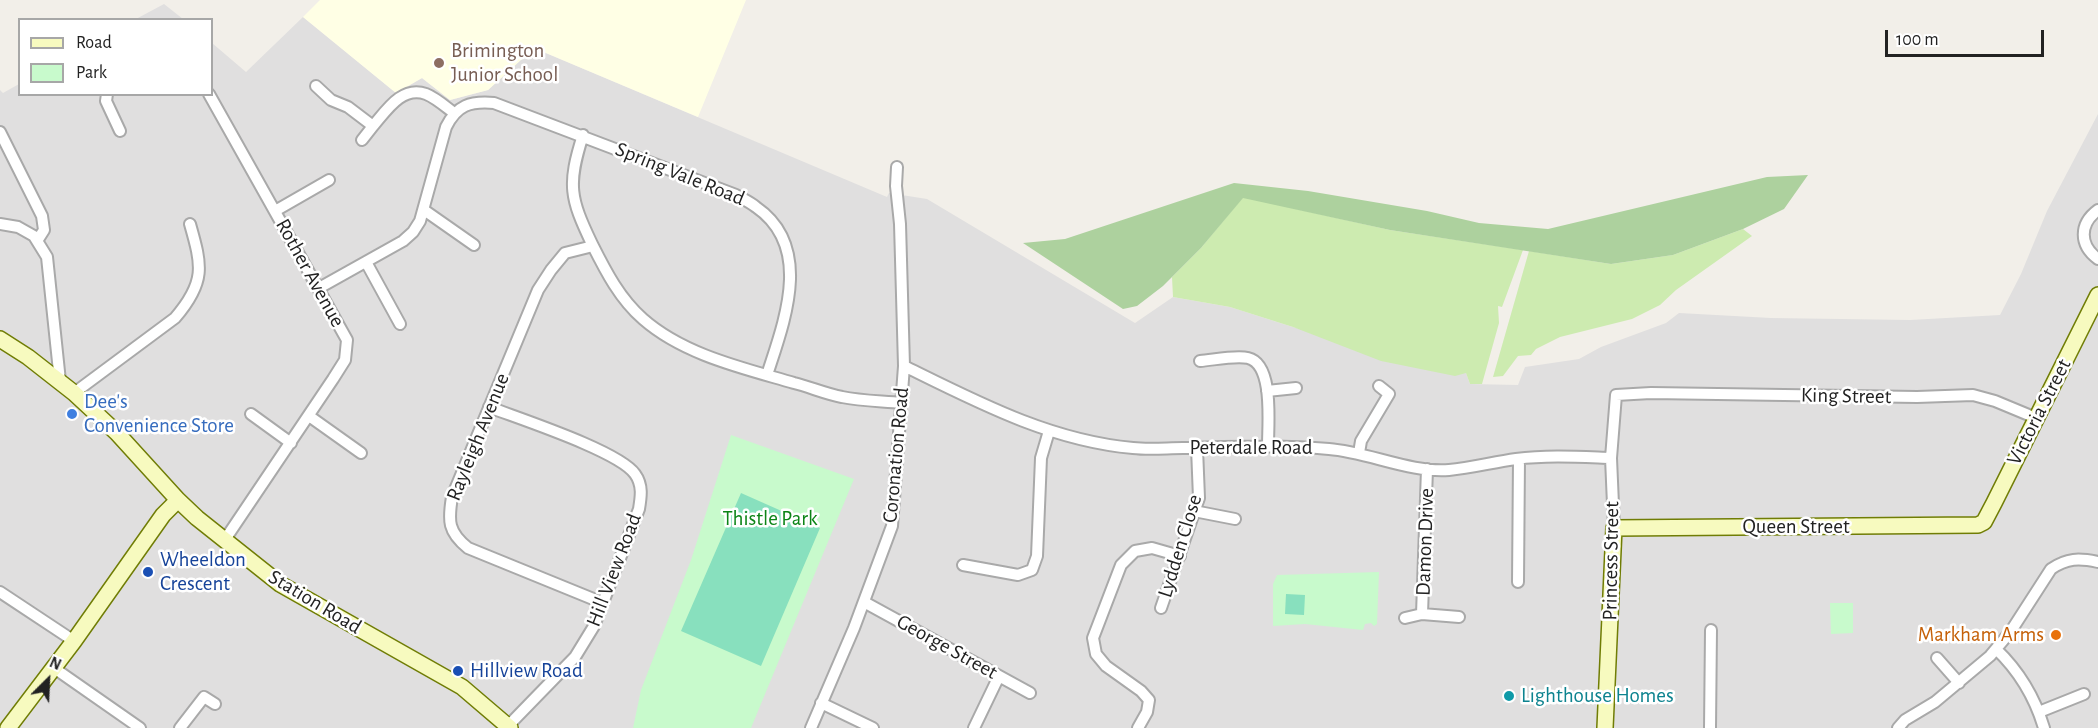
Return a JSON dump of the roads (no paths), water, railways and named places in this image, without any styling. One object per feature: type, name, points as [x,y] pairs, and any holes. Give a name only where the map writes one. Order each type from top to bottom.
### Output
[{"type":"street","points":[[316,86],[331,100],[348,107],[372,126]]},
{"type":"street","points":[[319,288],[403,241],[413,231],[424,210],[446,127],[459,109],[428,94],[412,93],[396,99],[362,140]]},
{"type":"street","points":[[107,96],[106,101],[120,130]]},
{"type":"street","name":"Rother Avenue","points":[[210,96],[347,340],[345,360],[224,541]]},
{"type":"street","name":"Spring Vale Road","points":[[459,109],[478,102],[494,103],[736,195],[758,207],[775,226],[785,246],[791,290],[786,315],[766,375]]},
{"type":"street","points":[[0,132],[42,216],[44,230],[36,239]]},
{"type":"street","points":[[583,135],[575,160],[573,191],[579,217],[615,287],[643,319],[681,345],[766,375],[843,398],[902,403]]},
{"type":"street","name":"Coronation Road","points":[[811,728],[864,602],[892,526],[904,366],[897,167]]},
{"type":"street","points":[[275,211],[329,180]]},
{"type":"street","points":[[424,210],[474,245]]},
{"type":"street","points":[[2098,210],[2091,215],[2084,235],[2085,245],[2098,259]]},
{"type":"street","points":[[0,224],[18,227],[36,239],[46,257],[60,381]]},
{"type":"street","points":[[74,393],[175,318],[187,304],[199,274],[200,259],[190,224]]},
{"type":"street","name":"Rayleigh Avenue","points":[[593,246],[565,253],[550,270],[538,290],[452,496],[450,512],[451,527],[456,539],[468,548],[603,603]]},
{"type":"street","points":[[366,262],[400,324]]},
{"type":"street","name":"Victoria Street","points":[[1978,525],[1984,522],[2098,295]]},
{"type":"street","name":"Station Road","points":[[0,339],[28,357],[74,393],[117,433],[178,500],[224,541],[280,584],[462,687],[509,727]]},
{"type":"street","points":[[1200,361],[1247,358],[1258,363],[1265,375],[1267,391],[1268,445]]},
{"type":"street","name":"Peterdale Road","points":[[904,366],[996,410],[1049,431],[1087,441],[1135,448],[1244,448],[1268,445],[1331,449],[1427,469],[1449,470],[1518,459],[1611,458]]},
{"type":"street","points":[[1359,453],[1361,441],[1389,394],[1379,386]]},
{"type":"street","points":[[1267,391],[1296,388]]},
{"type":"street","name":"King Street","points":[[1616,395],[1651,393],[1917,397],[1973,395],[2004,404],[2036,418]]},
{"type":"street","name":"Princess Street","points":[[1605,728],[1614,528],[1611,458],[1616,395]]},
{"type":"street","name":"Hill View Road","points":[[489,407],[604,452],[623,463],[636,475],[642,493],[639,509],[594,626],[575,657],[509,727]]},
{"type":"street","points":[[251,414],[291,443]]},
{"type":"street","points":[[309,416],[361,453]]},
{"type":"street","points":[[963,565],[1018,574],[1032,570],[1037,556],[1041,458],[1049,431]]},
{"type":"street","name":"Lydden Close","points":[[1161,608],[1198,498],[1197,448]]},
{"type":"street","points":[[1518,459],[1518,582]]},
{"type":"street","name":"Damon Drive","points":[[1422,614],[1427,469]]},
{"type":"street","points":[[8,728],[74,641],[163,515],[178,500]]},
{"type":"street","points":[[1194,511],[1235,519]]},
{"type":"street","name":"Queen Street","points":[[1614,528],[1978,525]]},
{"type":"street","points":[[1138,728],[1147,712],[1149,700],[1141,691],[1106,666],[1096,654],[1093,638],[1121,565],[1134,551],[1152,548],[1180,556]]},
{"type":"street","points":[[1898,728],[1905,720],[1935,702],[1959,683],[1996,649],[2011,631],[2051,569],[2061,562],[2072,559],[2098,562]]},
{"type":"street","points":[[0,592],[74,641]]},
{"type":"street","name":"George Street","points":[[864,602],[1030,693]]},
{"type":"street","name":"Damon Drive","points":[[1405,618],[1422,614],[1459,617]]},
{"type":"street","points":[[1710,728],[1711,630]]},
{"type":"street","points":[[1996,649],[2009,661],[2018,674],[2039,712],[2044,728]]},
{"type":"street","points":[[1937,658],[1959,683]]},
{"type":"street","points":[[54,668],[134,726]]},
{"type":"street","points":[[974,728],[999,676]]},
{"type":"street","points":[[2039,712],[2084,694]]},
{"type":"street","points":[[180,728],[204,697],[215,705]]},
{"type":"street","points":[[821,703],[873,728]]},
{"type":"place","name":"Brimington Junior School","points":[[439,63]]},
{"type":"place","name":"Dee's Convenience Store","points":[[72,414]]},
{"type":"place","name":"Wheeldon Crescent","points":[[148,572]]},
{"type":"place","name":"Markham Arms","points":[[2056,635]]},
{"type":"place","name":"Hillview Road","points":[[458,671]]},
{"type":"place","name":"Lighthouse Homes","points":[[1509,696]]},
{"type":"park label","name":"Thistle Park","points":[[770,519]]}]
